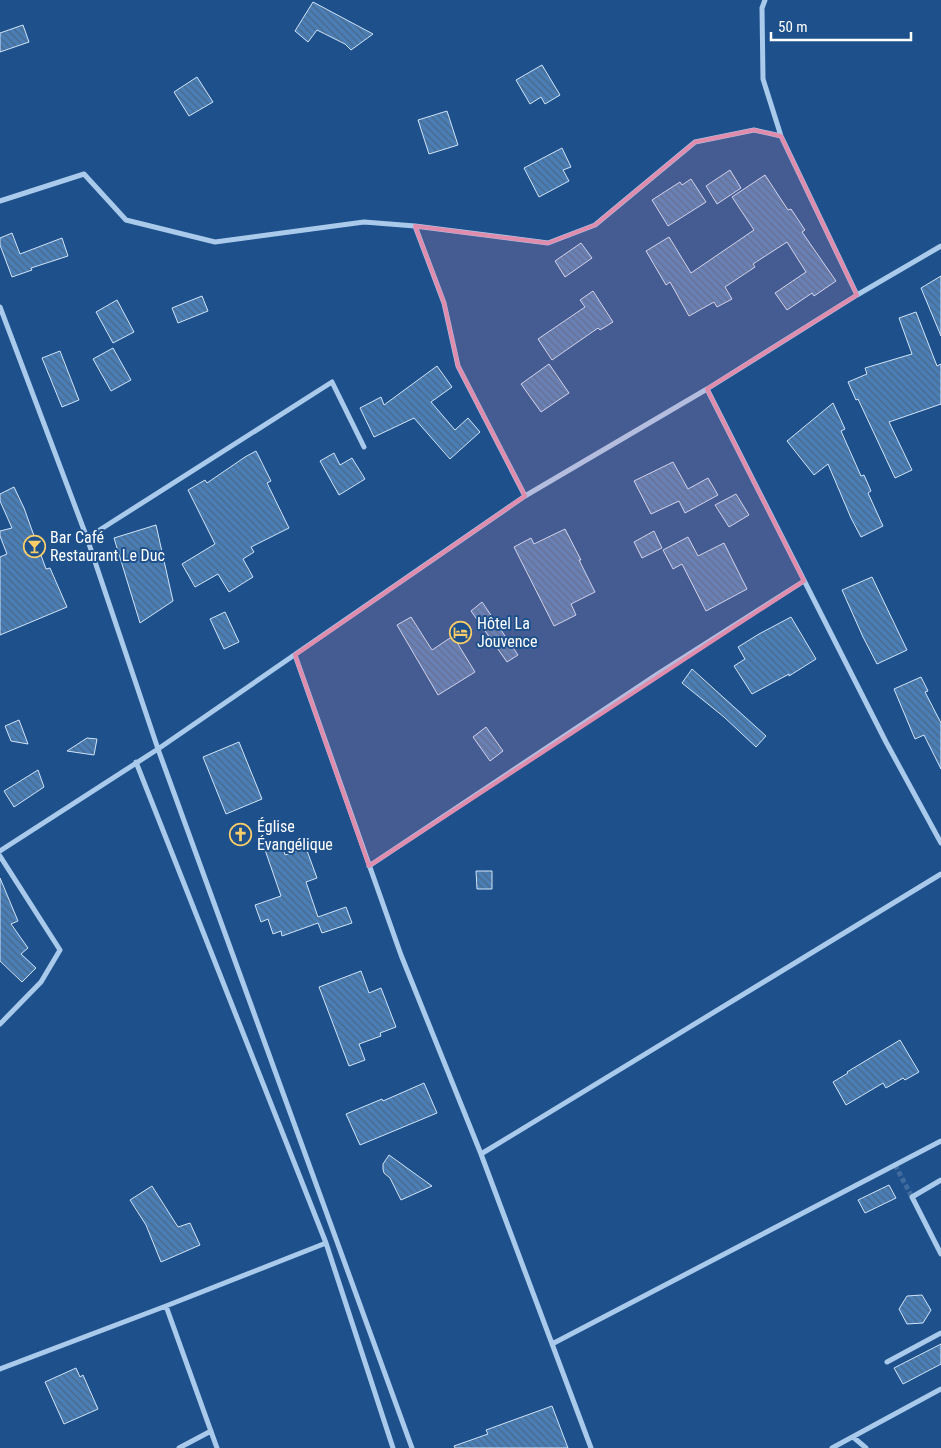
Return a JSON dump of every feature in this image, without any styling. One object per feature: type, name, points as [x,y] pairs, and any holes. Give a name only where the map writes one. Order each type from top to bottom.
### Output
[{"type":"street","points":[[765,0],[762,8],[763,79],[781,136],[857,295]]},
{"type":"street","points":[[0,201],[84,174],[126,220],[215,242],[364,222],[416,226],[548,243],[595,226],[695,142],[754,130],[781,136]]},
{"type":"street","points":[[416,226],[444,304],[458,366],[525,496]]},
{"type":"street","points":[[0,851],[158,749],[525,496],[707,389],[857,295],[941,246]]},
{"type":"street","points":[[0,307],[87,538],[158,749],[412,1448]]},
{"type":"street","points":[[87,538],[332,382],[364,446]]},
{"type":"street","points":[[707,389],[886,742],[941,843]]},
{"type":"street","points":[[369,866],[659,673],[804,581]]},
{"type":"street","points":[[295,655],[401,955],[481,1154],[591,1448]]},
{"type":"street","points":[[136,762],[326,1243],[393,1448]]},
{"type":"street","points":[[0,856],[60,950],[41,982],[0,1024]]},
{"type":"street","points":[[481,1154],[941,874]]},
{"type":"street","points":[[552,1344],[941,1141]]},
{"type":"street","points":[[941,1180],[912,1198],[941,1254]]},
{"type":"street","points":[[0,1369],[326,1243]]},
{"type":"street","points":[[166,1306],[218,1448]]},
{"type":"street","points":[[887,1362],[941,1333]]},
{"type":"street","points":[[832,1448],[941,1389]]},
{"type":"street","points":[[179,1448],[211,1430]]},
{"type":"street","points":[[853,1437],[866,1448]]},
{"type":"highlighted area","points":[[754,130],[781,136],[857,295],[707,389],[804,581],[369,866],[295,655],[525,496],[458,366],[444,303],[415,226],[548,243],[595,225],[695,142]]},
{"type":"building","points":[[313,2],[373,34],[351,50],[345,44],[317,30],[308,42],[295,31]]},
{"type":"building","points":[[23,25],[29,42],[0,52],[0,33]]},
{"type":"building","points":[[542,65],[560,95],[545,104],[541,97],[530,104],[516,80]]},
{"type":"building","points":[[197,77],[213,102],[189,116],[174,92]]},
{"type":"building","points":[[447,111],[458,145],[429,154],[418,120]]},
{"type":"building","points":[[562,148],[571,167],[563,170],[569,181],[539,197],[524,168]]},
{"type":"building","points":[[730,170],[741,188],[717,204],[706,186]]},
{"type":"building","points":[[765,175],[788,210],[791,209],[805,230],[802,232],[836,281],[814,296],[812,293],[787,310],[775,293],[806,272],[787,242],[753,264],[755,267],[725,287],[732,299],[717,307],[714,302],[689,316],[670,282],[666,285],[646,251],[669,237],[691,273],[754,230],[732,197]]},
{"type":"building","points":[[691,179],[706,202],[668,226],[652,200],[680,182],[682,185]]},
{"type":"building","points":[[12,233],[20,254],[62,238],[68,256],[31,268],[32,270],[12,277],[0,245],[0,238]]},
{"type":"building","points":[[581,243],[592,258],[565,277],[555,261]]},
{"type":"building","points":[[941,276],[941,336],[921,288]]},
{"type":"building","points":[[593,291],[613,322],[600,330],[598,328],[552,360],[538,339],[585,307],[580,300]]},
{"type":"building","points":[[202,296],[208,311],[178,323],[172,308]]},
{"type":"building","points":[[117,300],[134,332],[113,343],[96,312]]},
{"type":"building","points":[[916,312],[937,366],[941,364],[941,404],[889,422],[912,470],[895,478],[858,399],[856,400],[848,382],[867,374],[865,368],[912,354],[899,318]]},
{"type":"building","points":[[113,348],[131,380],[111,391],[93,359]]},
{"type":"building","points":[[60,351],[79,400],[62,407],[42,358]]},
{"type":"building","points":[[549,364],[569,393],[541,412],[521,384]]},
{"type":"building","points":[[437,366],[452,387],[431,402],[455,430],[468,418],[480,432],[450,459],[414,418],[374,437],[360,408],[381,397],[384,405]]},
{"type":"building","points":[[833,403],[845,429],[841,431],[861,476],[864,475],[871,491],[868,493],[883,526],[861,537],[828,464],[814,475],[787,441]]},
{"type":"building","points":[[256,451],[271,481],[267,483],[289,528],[251,547],[254,552],[243,559],[253,577],[229,592],[218,574],[195,587],[182,564],[215,544],[188,490],[205,480],[207,483]]},
{"type":"building","points":[[334,453],[340,465],[352,458],[365,479],[339,495],[320,461]]},
{"type":"building","points":[[673,462],[688,489],[708,478],[718,495],[685,513],[679,501],[651,514],[634,481]]},
{"type":"building","points":[[14,487],[24,508],[46,569],[50,568],[67,607],[0,635],[0,557],[7,554],[0,531],[12,528],[0,501],[0,494]]},
{"type":"building","points":[[736,494],[749,515],[729,527],[715,505]]},
{"type":"building","points":[[156,525],[173,601],[140,623],[114,538]]},
{"type":"building","points":[[565,529],[595,592],[571,604],[576,615],[554,626],[514,547],[531,538],[534,544]]},
{"type":"building","points":[[654,531],[662,548],[642,558],[634,542]]},
{"type":"building","points":[[688,537],[698,556],[724,543],[747,589],[706,611],[682,564],[673,569],[663,550]]},
{"type":"building","points":[[872,577],[907,650],[877,664],[842,590]]},
{"type":"building","points":[[482,602],[518,655],[507,662],[471,611]]},
{"type":"building","points":[[225,612],[239,642],[224,649],[210,619]]},
{"type":"building","points":[[411,617],[432,650],[453,636],[475,672],[438,695],[397,625]]},
{"type":"building","points":[[791,617],[816,659],[789,676],[789,674],[752,694],[734,666],[745,659],[738,647]]},
{"type":"building","points":[[692,669],[766,736],[756,747],[724,717],[682,683]]},
{"type":"building","points":[[921,677],[928,691],[925,692],[941,723],[941,769],[924,735],[915,739],[894,689]]},
{"type":"building","points":[[19,720],[28,744],[11,741],[5,726]]},
{"type":"building","points":[[486,727],[503,751],[490,761],[473,737]]},
{"type":"building","points":[[87,738],[97,739],[94,755],[67,751]]},
{"type":"building","points":[[239,742],[262,799],[226,814],[203,757]]},
{"type":"building","points":[[38,770],[44,787],[14,807],[4,791]]},
{"type":"building","points":[[281,841],[285,855],[306,848],[317,878],[306,882],[318,917],[346,907],[352,923],[322,933],[318,923],[282,936],[281,931],[273,934],[268,919],[261,922],[255,905],[281,896],[264,847]]},
{"type":"building","points":[[476,871],[492,871],[492,889],[477,889]]},
{"type":"building","points":[[0,878],[18,921],[11,924],[28,948],[21,954],[36,968],[22,982],[0,961]]},
{"type":"building","points":[[361,971],[369,993],[381,988],[396,1027],[380,1033],[381,1036],[359,1044],[365,1060],[349,1066],[319,987]]},
{"type":"building","points":[[900,1040],[919,1072],[905,1080],[903,1078],[886,1088],[883,1083],[846,1105],[833,1082]]},
{"type":"building","points":[[424,1083],[437,1113],[360,1145],[346,1114],[382,1099],[383,1101]]},
{"type":"building","points":[[389,1155],[432,1186],[401,1200],[390,1178],[384,1173],[383,1164]]},
{"type":"building","points":[[889,1185],[896,1198],[865,1213],[858,1200]]},
{"type":"building","points":[[152,1186],[178,1227],[190,1223],[200,1245],[161,1262],[146,1225],[130,1200]]},
{"type":"building","points":[[922,1295],[931,1310],[923,1323],[907,1324],[899,1309],[907,1296]]},
{"type":"building","points":[[941,1344],[941,1364],[903,1384],[894,1368]]},
{"type":"building","points":[[76,1368],[80,1377],[83,1375],[98,1409],[64,1424],[45,1382]]},
{"type":"building","points":[[552,1406],[568,1448],[455,1448],[454,1446],[488,1434],[486,1430]]},
{"type":"tunnel","points":[[895,1165],[912,1197]]},
{"type":"place","name":"Bar Café Restaurant Le Duc","points":[[34,546]]},
{"type":"place","name":"Hôtel La Jouvence","points":[[461,632]]},
{"type":"place","name":"Église Évangélique","points":[[241,835]]}]
